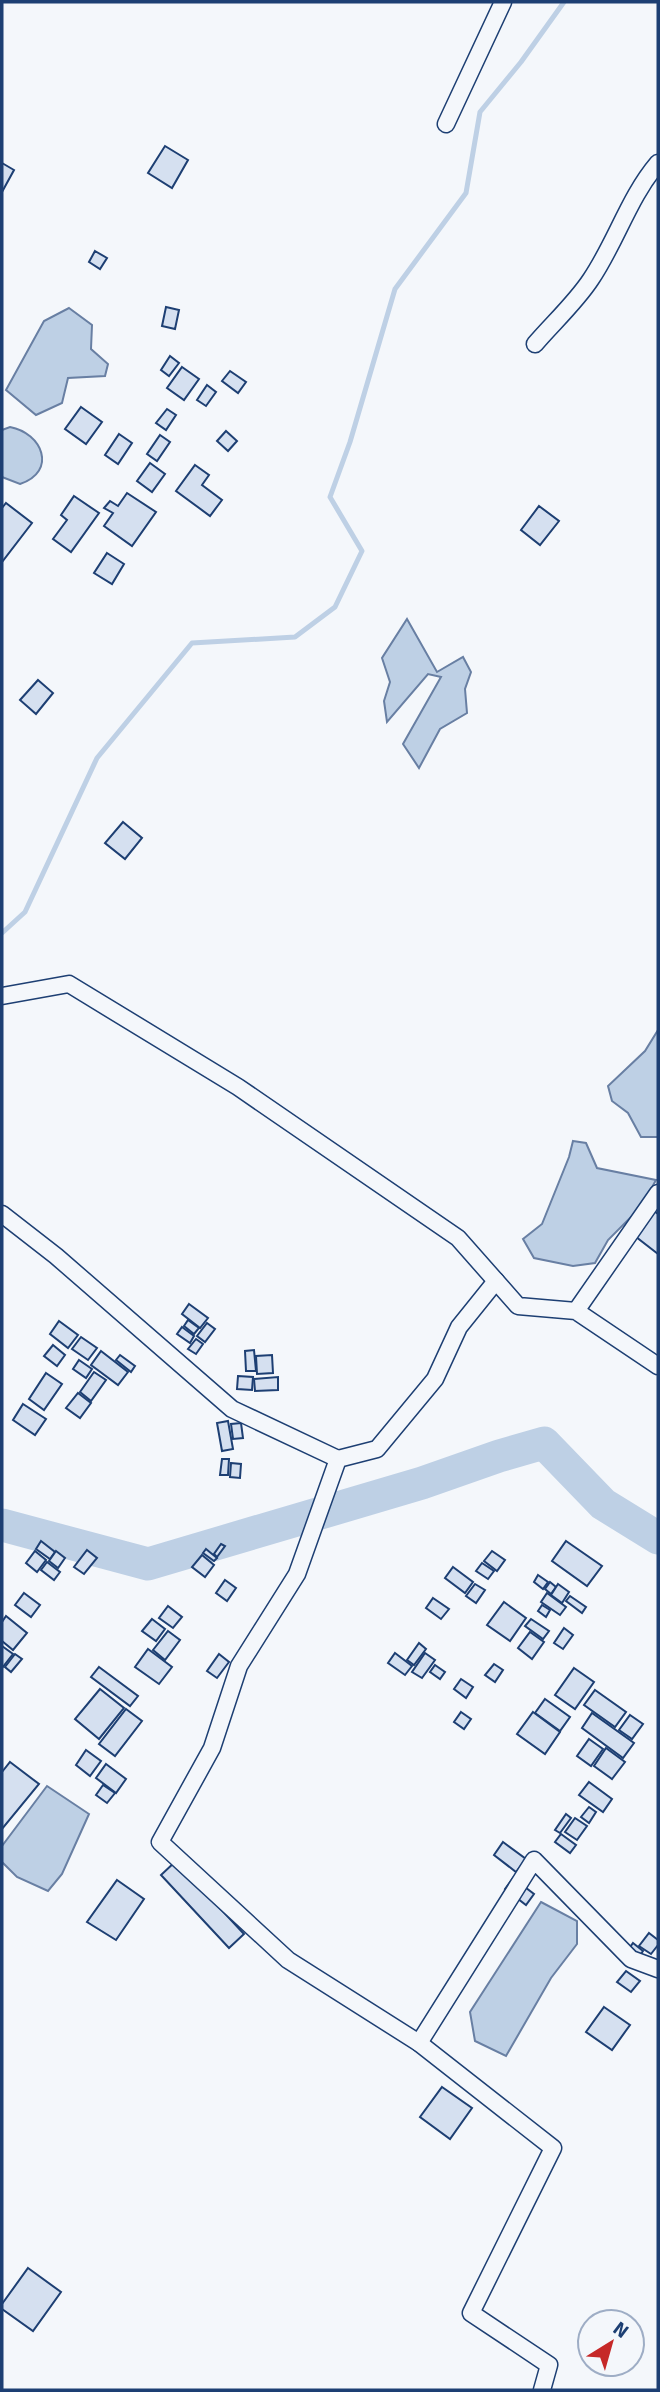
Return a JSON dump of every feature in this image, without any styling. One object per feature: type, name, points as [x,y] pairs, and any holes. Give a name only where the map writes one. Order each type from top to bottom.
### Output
[{"type":"street","points":[[446,124],[503,2]]},
{"type":"street","points":[[535,345],[590,282],[643,180],[658,163]]},
{"type":"street","points":[[2,996],[69,984],[238,1087],[458,1238],[518,1306],[576,1311],[658,1366]]},
{"type":"street","points":[[576,1311],[658,1193]]},
{"type":"street","points":[[2,1214],[56,1256],[232,1409],[338,1459],[377,1448],[435,1379],[459,1327],[496,1281]]},
{"type":"street","points":[[338,1459],[297,1574],[239,1666],[212,1748],[160,1842],[288,1960],[419,2043],[553,2148],[471,2313],[549,2365],[542,2390]]},
{"type":"street","points":[[419,2043],[534,1860],[631,1959],[658,1969]]},
{"type":"water","points":[[69,308],[92,325],[91,349],[108,364],[105,376],[68,378],[62,403],[36,415],[6,390],[44,321]]},
{"type":"water","points":[[10,427],[30,437],[41,453],[39,470],[32,478],[20,484],[2,477],[2,430]]},
{"type":"water","points":[[407,619],[437,672],[463,657],[471,672],[465,689],[467,713],[440,729],[419,768],[403,744],[441,677],[428,674],[387,722],[384,701],[390,682],[382,658]]},
{"type":"water","points":[[658,1030],[658,1137],[641,1137],[628,1113],[612,1101],[608,1086],[645,1051]]},
{"type":"water","points":[[573,1141],[586,1143],[597,1168],[656,1180],[641,1207],[608,1240],[595,1263],[573,1266],[534,1258],[523,1239],[542,1224]]},
{"type":"water","points":[[47,1786],[89,1814],[62,1874],[48,1891],[17,1877],[2,1862],[2,1846]]},
{"type":"water","points":[[541,1902],[577,1921],[577,1944],[551,1978],[506,2056],[475,2041],[470,2012]]},
{"type":"building","points":[[165,146],[188,160],[172,188],[148,173]]},
{"type":"building","points":[[2,163],[14,170],[2,192]]},
{"type":"building","points":[[95,251],[107,258],[100,269],[89,262]]},
{"type":"building","points":[[166,307],[179,310],[175,329],[162,326]]},
{"type":"building","points":[[170,356],[179,363],[169,376],[161,370]]},
{"type":"building","points":[[182,367],[199,379],[184,400],[167,388]]},
{"type":"building","points":[[230,371],[246,382],[238,393],[222,381]]},
{"type":"building","points":[[207,385],[216,392],[206,406],[197,400]]},
{"type":"building","points":[[81,407],[102,422],[86,444],[65,429]]},
{"type":"building","points":[[167,409],[176,415],[166,430],[156,423]]},
{"type":"building","points":[[226,431],[237,441],[228,451],[217,441]]},
{"type":"building","points":[[119,434],[132,443],[118,464],[105,455]]},
{"type":"building","points":[[160,435],[170,442],[157,461],[147,454]]},
{"type":"building","points":[[150,463],[165,474],[152,492],[137,481]]},
{"type":"building","points":[[195,465],[209,475],[202,485],[222,500],[210,516],[176,491]]},
{"type":"building","points":[[127,493],[156,512],[132,546],[104,526],[113,513],[104,508],[110,501],[118,506]]},
{"type":"building","points":[[74,496],[99,513],[71,552],[53,539],[67,520],[61,515]]},
{"type":"building","points":[[6,503],[32,523],[2,562],[2,508]]},
{"type":"building","points":[[539,506],[559,521],[540,545],[521,530]]},
{"type":"building","points":[[107,553],[124,564],[112,584],[94,573]]},
{"type":"building","points":[[38,680],[53,693],[36,714],[20,700]]},
{"type":"building","points":[[123,822],[142,838],[125,859],[105,843]]},
{"type":"building","points":[[650,1208],[658,1214],[658,1254],[631,1233]]},
{"type":"building","points":[[189,1304],[208,1318],[200,1328],[182,1314]]},
{"type":"building","points":[[188,1320],[199,1328],[194,1334],[184,1326]]},
{"type":"building","points":[[59,1321],[78,1335],[68,1348],[50,1334]]},
{"type":"building","points":[[207,1323],[215,1329],[205,1342],[197,1336]]},
{"type":"building","points":[[182,1327],[194,1336],[190,1343],[177,1334]]},
{"type":"building","points":[[81,1337],[97,1348],[88,1360],[72,1349]]},
{"type":"building","points":[[196,1339],[203,1344],[196,1354],[188,1349]]},
{"type":"building","points":[[53,1345],[65,1355],[57,1366],[44,1356]]},
{"type":"building","points":[[254,1350],[256,1371],[246,1371],[245,1351]]},
{"type":"building","points":[[101,1351],[128,1372],[118,1385],[91,1365]]},
{"type":"building","points":[[120,1355],[135,1366],[131,1372],[116,1360]]},
{"type":"building","points":[[272,1355],[273,1373],[257,1374],[256,1356]]},
{"type":"building","points":[[79,1360],[92,1369],[86,1378],[73,1369]]},
{"type":"building","points":[[94,1372],[106,1380],[91,1401],[80,1392]]},
{"type":"building","points":[[46,1373],[62,1384],[44,1410],[29,1399]]},
{"type":"building","points":[[238,1376],[253,1377],[252,1390],[237,1389]]},
{"type":"building","points":[[278,1377],[278,1390],[255,1391],[254,1379]]},
{"type":"building","points":[[78,1393],[91,1403],[80,1418],[66,1408]]},
{"type":"building","points":[[23,1404],[46,1419],[35,1435],[13,1420]]},
{"type":"building","points":[[228,1421],[233,1449],[222,1451],[217,1423]]},
{"type":"building","points":[[241,1423],[243,1438],[233,1439],[231,1424]]},
{"type":"building","points":[[222,1459],[229,1459],[228,1475],[220,1475]]},
{"type":"building","points":[[231,1463],[241,1464],[240,1478],[230,1477]]},
{"type":"building","points":[[41,1541],[55,1552],[50,1559],[36,1549]]},
{"type":"building","points":[[566,1541],[602,1566],[587,1586],[552,1561]]},
{"type":"building","points":[[221,1544],[225,1546],[217,1557],[214,1554]]},
{"type":"building","points":[[206,1549],[217,1558],[214,1561],[203,1553]]},
{"type":"building","points":[[87,1550],[97,1558],[84,1574],[74,1567]]},
{"type":"building","points":[[35,1551],[46,1560],[37,1572],[26,1563]]},
{"type":"building","points":[[56,1551],[65,1558],[58,1568],[49,1561]]},
{"type":"building","points":[[492,1551],[505,1560],[497,1571],[484,1561]]},
{"type":"building","points":[[202,1555],[214,1565],[205,1577],[192,1567]]},
{"type":"building","points":[[47,1562],[60,1572],[54,1580],[41,1570]]},
{"type":"building","points":[[482,1563],[494,1571],[488,1579],[476,1571]]},
{"type":"building","points":[[453,1567],[473,1582],[465,1593],[445,1578]]},
{"type":"building","points":[[538,1575],[548,1582],[543,1589],[534,1582]]},
{"type":"building","points":[[225,1580],[236,1588],[227,1601],[216,1593]]},
{"type":"building","points":[[550,1582],[556,1587],[551,1594],[545,1589]]},
{"type":"building","points":[[475,1584],[485,1590],[476,1603],[466,1596]]},
{"type":"building","points":[[558,1584],[569,1592],[562,1603],[551,1595]]},
{"type":"building","points":[[24,1593],[40,1605],[31,1617],[15,1605]]},
{"type":"building","points":[[547,1593],[566,1607],[560,1615],[541,1602]]},
{"type":"building","points":[[570,1596],[586,1607],[582,1613],[566,1601]]},
{"type":"building","points":[[433,1598],[449,1609],[441,1619],[426,1608]]},
{"type":"building","points":[[504,1602],[526,1618],[510,1641],[487,1625]]},
{"type":"building","points":[[542,1605],[550,1610],[546,1617],[538,1611]]},
{"type":"building","points":[[168,1606],[182,1617],[173,1628],[159,1618]]},
{"type":"building","points":[[6,1616],[27,1633],[13,1650],[2,1641],[2,1622]]},
{"type":"building","points":[[152,1619],[165,1629],[156,1641],[142,1631]]},
{"type":"building","points":[[531,1619],[549,1631],[543,1639],[525,1626]]},
{"type":"building","points":[[564,1628],[573,1635],[563,1649],[554,1643]]},
{"type":"building","points":[[168,1631],[180,1640],[165,1660],[153,1650]]},
{"type":"building","points":[[530,1632],[544,1642],[532,1659],[518,1648]]},
{"type":"building","points":[[419,1643],[426,1649],[414,1665],[407,1660]]},
{"type":"building","points":[[2,1646],[13,1654],[2,1668]]},
{"type":"building","points":[[148,1649],[172,1667],[159,1684],[135,1667]]},
{"type":"building","points":[[395,1653],[412,1666],[405,1675],[388,1663]]},
{"type":"building","points":[[425,1653],[435,1660],[422,1678],[412,1672]]},
{"type":"building","points":[[15,1654],[22,1659],[11,1672],[5,1667]]},
{"type":"building","points":[[219,1654],[229,1662],[217,1678],[207,1671]]},
{"type":"building","points":[[494,1664],[503,1670],[495,1682],[485,1675]]},
{"type":"building","points":[[435,1665],[445,1672],[440,1679],[430,1672]]},
{"type":"building","points":[[99,1667],[138,1696],[130,1706],[91,1677]]},
{"type":"building","points":[[574,1668],[594,1682],[575,1709],[555,1695]]},
{"type":"building","points":[[461,1679],[473,1687],[466,1698],[454,1689]]},
{"type":"building","points":[[100,1689],[124,1708],[99,1739],[75,1719]]},
{"type":"building","points":[[595,1690],[626,1712],[615,1727],[584,1705]]},
{"type":"building","points":[[545,1699],[570,1717],[560,1731],[535,1713]]},
{"type":"building","points":[[126,1709],[142,1721],[115,1756],[99,1744]]},
{"type":"building","points":[[461,1712],[471,1719],[464,1729],[454,1722]]},
{"type":"building","points":[[533,1712],[560,1732],[545,1754],[517,1734]]},
{"type":"building","points":[[592,1713],[634,1743],[623,1758],[582,1728]]},
{"type":"building","points":[[630,1715],[643,1724],[632,1739],[619,1730]]},
{"type":"building","points":[[589,1739],[603,1749],[591,1766],[577,1756]]},
{"type":"building","points":[[606,1748],[625,1762],[612,1779],[594,1766]]},
{"type":"building","points":[[86,1750],[101,1761],[90,1776],[76,1765]]},
{"type":"building","points":[[10,1762],[39,1784],[2,1829],[2,1772]]},
{"type":"building","points":[[106,1764],[126,1779],[116,1793],[96,1778]]},
{"type":"building","points":[[589,1782],[612,1799],[603,1812],[579,1795]]},
{"type":"building","points":[[103,1785],[115,1793],[107,1803],[96,1795]]},
{"type":"building","points":[[589,1807],[596,1812],[589,1823],[581,1817]]},
{"type":"building","points":[[566,1814],[571,1818],[560,1833],[555,1830]]},
{"type":"building","points":[[575,1818],[587,1826],[577,1840],[565,1832]]},
{"type":"building","points":[[561,1834],[576,1845],[570,1853],[555,1842]]},
{"type":"building","points":[[503,1842],[526,1859],[516,1872],[494,1855]]},
{"type":"building","points":[[176,1861],[244,1934],[229,1948],[161,1875]]},
{"type":"building","points":[[513,1878],[534,1894],[526,1905],[505,1889]]},
{"type":"building","points":[[117,1880],[144,1899],[116,1940],[87,1922]]},
{"type":"building","points":[[649,1933],[658,1940],[658,1945],[651,1954],[639,1946]]},
{"type":"building","points":[[633,1943],[643,1951],[639,1957],[628,1950]]},
{"type":"building","points":[[626,1971],[640,1981],[631,1992],[617,1982]]},
{"type":"building","points":[[604,2007],[630,2025],[612,2050],[586,2032]]},
{"type":"building","points":[[442,2087],[472,2108],[450,2139],[420,2117]]},
{"type":"building","points":[[28,2268],[61,2292],[33,2331],[2,2309],[2,2304]]},
{"type":"waterway","points":[[2,933],[25,912],[97,758],[192,643],[295,637],[335,607],[362,551],[330,497],[350,442],[395,289],[466,193],[480,112],[521,62],[564,2]]},
{"type":"waterway","points":[[2,1525],[148,1564],[422,1483],[544,1443],[603,1504],[658,1538]]}]
